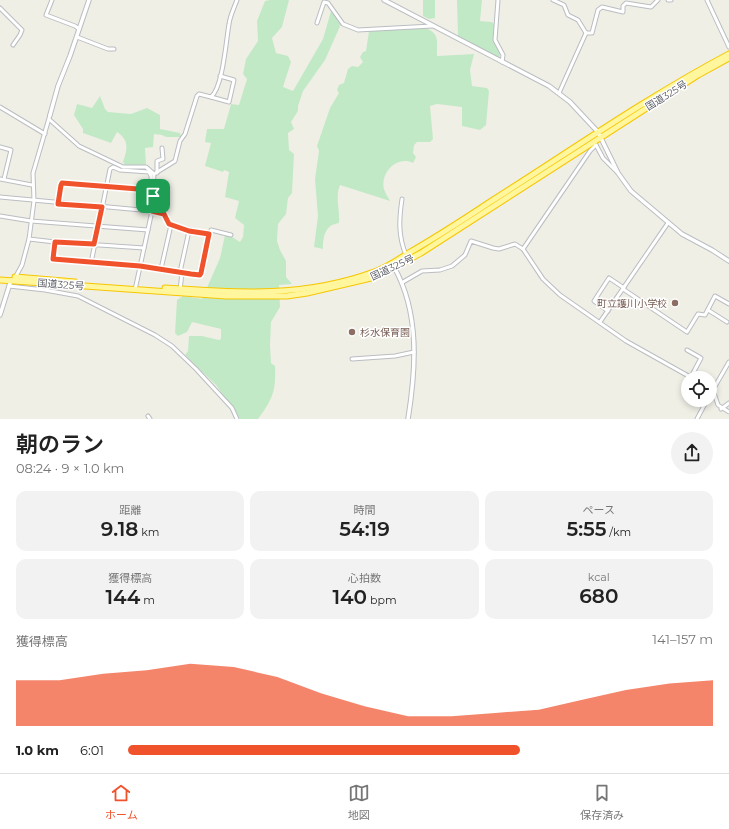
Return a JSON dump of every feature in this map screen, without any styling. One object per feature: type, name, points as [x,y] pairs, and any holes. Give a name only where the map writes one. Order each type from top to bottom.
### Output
[{"type":"highway","name":"国道325号","points":[[394,266],[406,255],[598,138],[696,72],[729,54]]},
{"type":"highway","name":"国道325号","points":[[0,278],[229,296],[287,296],[330,289],[371,278],[421,253],[598,138],[698,75],[729,58]]},
{"type":"street","points":[[52,0],[46,15],[76,26],[79,29]]},
{"type":"street","points":[[0,315],[9,286],[22,264],[30,239],[34,202],[32,185],[36,157],[50,120],[58,86],[77,37],[89,0]]},
{"type":"street","points":[[210,97],[215,92],[220,76],[229,23],[237,0]]},
{"type":"street","points":[[384,0],[549,86],[559,93],[570,102],[598,138],[618,173],[631,191],[682,234],[729,261]]},
{"type":"street","points":[[498,0],[495,40],[502,55],[502,62]]},
{"type":"street","points":[[553,0],[566,7],[568,15],[578,20],[586,34]]},
{"type":"street","points":[[586,34],[592,33],[598,10],[602,7],[622,12],[623,6],[626,3],[651,7],[658,0]]},
{"type":"street","points":[[707,0],[729,47]]},
{"type":"street","points":[[316,23],[324,2],[328,1],[343,24],[358,30],[432,26]]},
{"type":"street","points":[[0,8],[8,14],[22,30],[13,45]]},
{"type":"street","points":[[559,93],[586,34]]},
{"type":"street","points":[[77,37],[108,49],[114,49]]},
{"type":"street","points":[[156,173],[175,161],[196,98],[199,94],[229,102],[234,80],[220,76]]},
{"type":"street","points":[[0,107],[45,134]]},
{"type":"street","points":[[50,120],[79,146],[123,167],[146,167],[156,173]]},
{"type":"street","points":[[598,138],[603,158],[618,173]]},
{"type":"street","points":[[523,249],[598,138]]},
{"type":"street","points":[[0,147],[12,150],[2,179],[32,185]]},
{"type":"street","points":[[135,288],[152,211],[157,161],[163,159],[162,148]]},
{"type":"street","points":[[91,263],[105,188],[109,172],[113,167],[120,170],[149,172],[151,176],[151,190],[153,196]]},
{"type":"street","points":[[58,204],[62,183],[105,188],[151,190]]},
{"type":"street","points":[[0,197],[34,202],[152,211],[164,214],[171,225],[189,231],[231,235]]},
{"type":"street","points":[[402,199],[398,221],[401,244],[406,255]]},
{"type":"street","points":[[0,216],[31,221],[148,230]]},
{"type":"street","points":[[600,322],[668,223]]},
{"type":"street","points":[[161,269],[171,225]]},
{"type":"street","points":[[55,242],[53,259],[140,266],[200,275],[210,232],[213,226]]},
{"type":"street","points":[[180,291],[181,272],[189,231]]},
{"type":"street","points":[[30,239],[144,248]]},
{"type":"street","points":[[403,282],[422,271],[440,270],[452,266],[465,255],[471,241],[493,248],[515,244],[523,249],[534,267],[552,287],[626,341],[681,372]]},
{"type":"street","points":[[394,266],[403,282],[410,306],[414,352],[414,378],[408,419]]},
{"type":"street","points":[[608,311],[594,301],[609,278],[687,332],[698,314],[705,315],[715,296],[729,304]]},
{"type":"street","points":[[9,286],[45,290],[78,296],[155,336],[172,346],[189,362],[225,400],[238,419]]},
{"type":"street","points":[[708,310],[727,322]]},
{"type":"street","points":[[687,350],[701,358],[694,371]]},
{"type":"street","points":[[352,359],[395,356],[414,352]]},
{"type":"street","points":[[717,381],[729,362]]},
{"type":"street","points":[[717,403],[721,409],[729,412]]},
{"type":"street","points":[[721,409],[729,404]]},
{"type":"street","points":[[697,419],[703,407]]},
{"type":"green space","points":[[289,0],[282,27],[272,38],[276,53],[288,56],[291,62],[283,87],[293,91],[323,39],[331,11],[341,24],[325,60],[303,91],[298,106],[298,111],[291,122],[294,129],[288,133],[289,150],[294,154],[292,193],[288,198],[286,214],[278,224],[277,241],[286,261],[286,277],[292,284],[279,285],[280,307],[271,322],[270,345],[271,363],[275,366],[274,388],[267,406],[258,419],[240,419],[216,385],[185,355],[188,351],[189,336],[202,336],[219,340],[221,339],[221,329],[192,322],[187,332],[178,336],[175,333],[177,300],[183,296],[202,299],[220,258],[225,235],[240,242],[243,237],[244,225],[235,218],[239,201],[225,197],[229,172],[224,170],[223,172],[205,166],[211,143],[205,142],[207,129],[224,129],[231,104],[239,105],[247,79],[243,74],[246,59],[258,41],[257,21],[265,1]]},
{"type":"green space","points":[[423,0],[435,0],[435,18],[429,19],[423,16]]},
{"type":"green space","points":[[457,0],[482,0],[480,21],[492,22],[494,24],[493,40],[500,54],[499,58],[458,36]]},
{"type":"green space","points":[[425,28],[430,30],[437,39],[437,56],[474,54],[470,70],[472,86],[487,88],[489,91],[486,125],[480,130],[462,126],[462,107],[437,104],[430,106],[433,139],[430,142],[417,142],[414,145],[413,153],[416,157],[413,163],[401,161],[396,163],[387,172],[383,183],[384,189],[390,201],[340,185],[338,194],[339,223],[331,226],[326,232],[324,236],[323,249],[314,247],[318,216],[315,179],[319,151],[317,146],[330,108],[339,93],[337,90],[339,85],[344,83],[348,69],[352,66],[358,67],[363,62],[360,57],[363,52],[366,51],[369,31]]},
{"type":"green space","points":[[100,96],[105,109],[108,112],[131,114],[147,108],[160,115],[160,129],[180,133],[181,137],[166,137],[154,134],[153,147],[145,148],[146,165],[143,167],[125,165],[123,162],[126,153],[126,145],[124,138],[121,135],[117,132],[111,143],[83,133],[83,129],[74,115],[77,104],[92,108]]},
{"type":"place","name":"町立護川小学校","points":[[675,303]]},
{"type":"place","name":"杉水保育園","points":[[352,332]]},
{"type":"route","points":[[62,183],[105,188],[151,190],[153,196],[152,211],[164,214],[169,224],[189,231],[209,234],[200,275],[140,266],[53,259],[55,242],[94,244],[102,207],[58,204],[62,183]]}]
